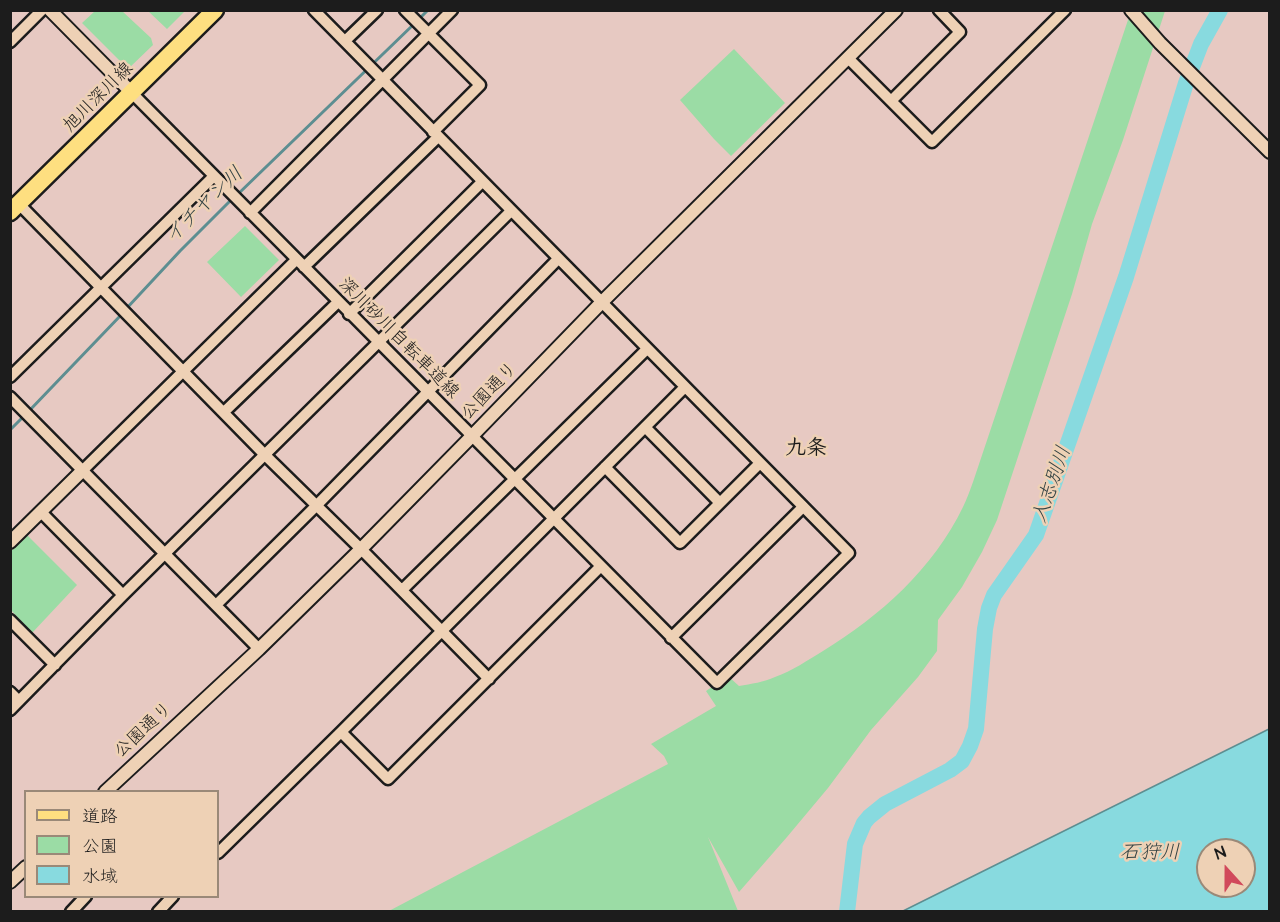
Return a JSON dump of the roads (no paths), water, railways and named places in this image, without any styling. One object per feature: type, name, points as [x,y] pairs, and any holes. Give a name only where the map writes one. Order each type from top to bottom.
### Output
[{"type":"main road","name":"旭川深川線","points":[[15,208],[215,10]]},
{"type":"street","points":[[10,42],[42,10]]},
{"type":"street","points":[[50,10],[132,93]]},
{"type":"street","points":[[314,10],[803,507],[670,638]]},
{"type":"street","points":[[345,41],[377,10]]},
{"type":"street","points":[[10,542],[183,371],[300,264],[436,134],[480,85],[405,10]]},
{"type":"street","points":[[250,213],[452,10]]},
{"type":"street","name":"公園通り","points":[[107,790],[259,649],[361,549],[601,303],[896,10]]},
{"type":"street","points":[[891,101],[960,32],[939,10]]},
{"type":"street","points":[[848,58],[932,142],[1065,10]]},
{"type":"street","points":[[1131,10],[1160,43],[1269,152]]},
{"type":"street","name":"深川砂川自転車道線","points":[[132,93],[717,683],[849,553],[803,507]]},
{"type":"street","points":[[10,376],[214,176]]},
{"type":"street","points":[[349,314],[482,182]]},
{"type":"street","points":[[15,208],[101,287],[489,679]]},
{"type":"street","points":[[10,710],[511,211]]},
{"type":"street","points":[[216,605],[558,259]]},
{"type":"street","points":[[224,412],[338,302]]},
{"type":"street","points":[[402,590],[647,349]]},
{"type":"street","points":[[219,852],[685,387]]},
{"type":"street","points":[[10,397],[259,649]]},
{"type":"street","points":[[645,428],[720,503]]},
{"type":"street","points":[[605,467],[680,543],[760,463]]},
{"type":"street","points":[[41,512],[123,595]]},
{"type":"street","points":[[341,732],[388,779],[601,566]]},
{"type":"street","points":[[10,620],[55,665]]},
{"type":"street","points":[[10,692],[19,701]]},
{"type":"street","points":[[10,882],[24,869]]},
{"type":"street","points":[[71,912],[86,898]]},
{"type":"street","points":[[158,912],[172,898]]},
{"type":"water","name":"石狩川","points":[[1269,729],[1269,911],[903,911]]},
{"type":"waterway","name":"イチヤン川","points":[[418,20],[428,10]]},
{"type":"waterway","name":"入志別川","points":[[847,912],[855,844],[864,823],[885,804],[950,770],[962,761],[970,746],[976,729],[989,608],[994,595],[1036,535],[1126,277],[1186,83],[1201,44],[1220,10]]},
{"type":"waterway","name":"イチヤン川","points":[[237,195],[414,24]]},
{"type":"waterway","name":"イチヤン川","points":[[126,309],[232,199]]},
{"type":"waterway","name":"イチヤン川","points":[[29,411],[122,314]]},
{"type":"waterway","name":"イチヤン川","points":[[10,430],[24,416]]},
{"type":"district","name":"九条","points":[[806,450]]}]
